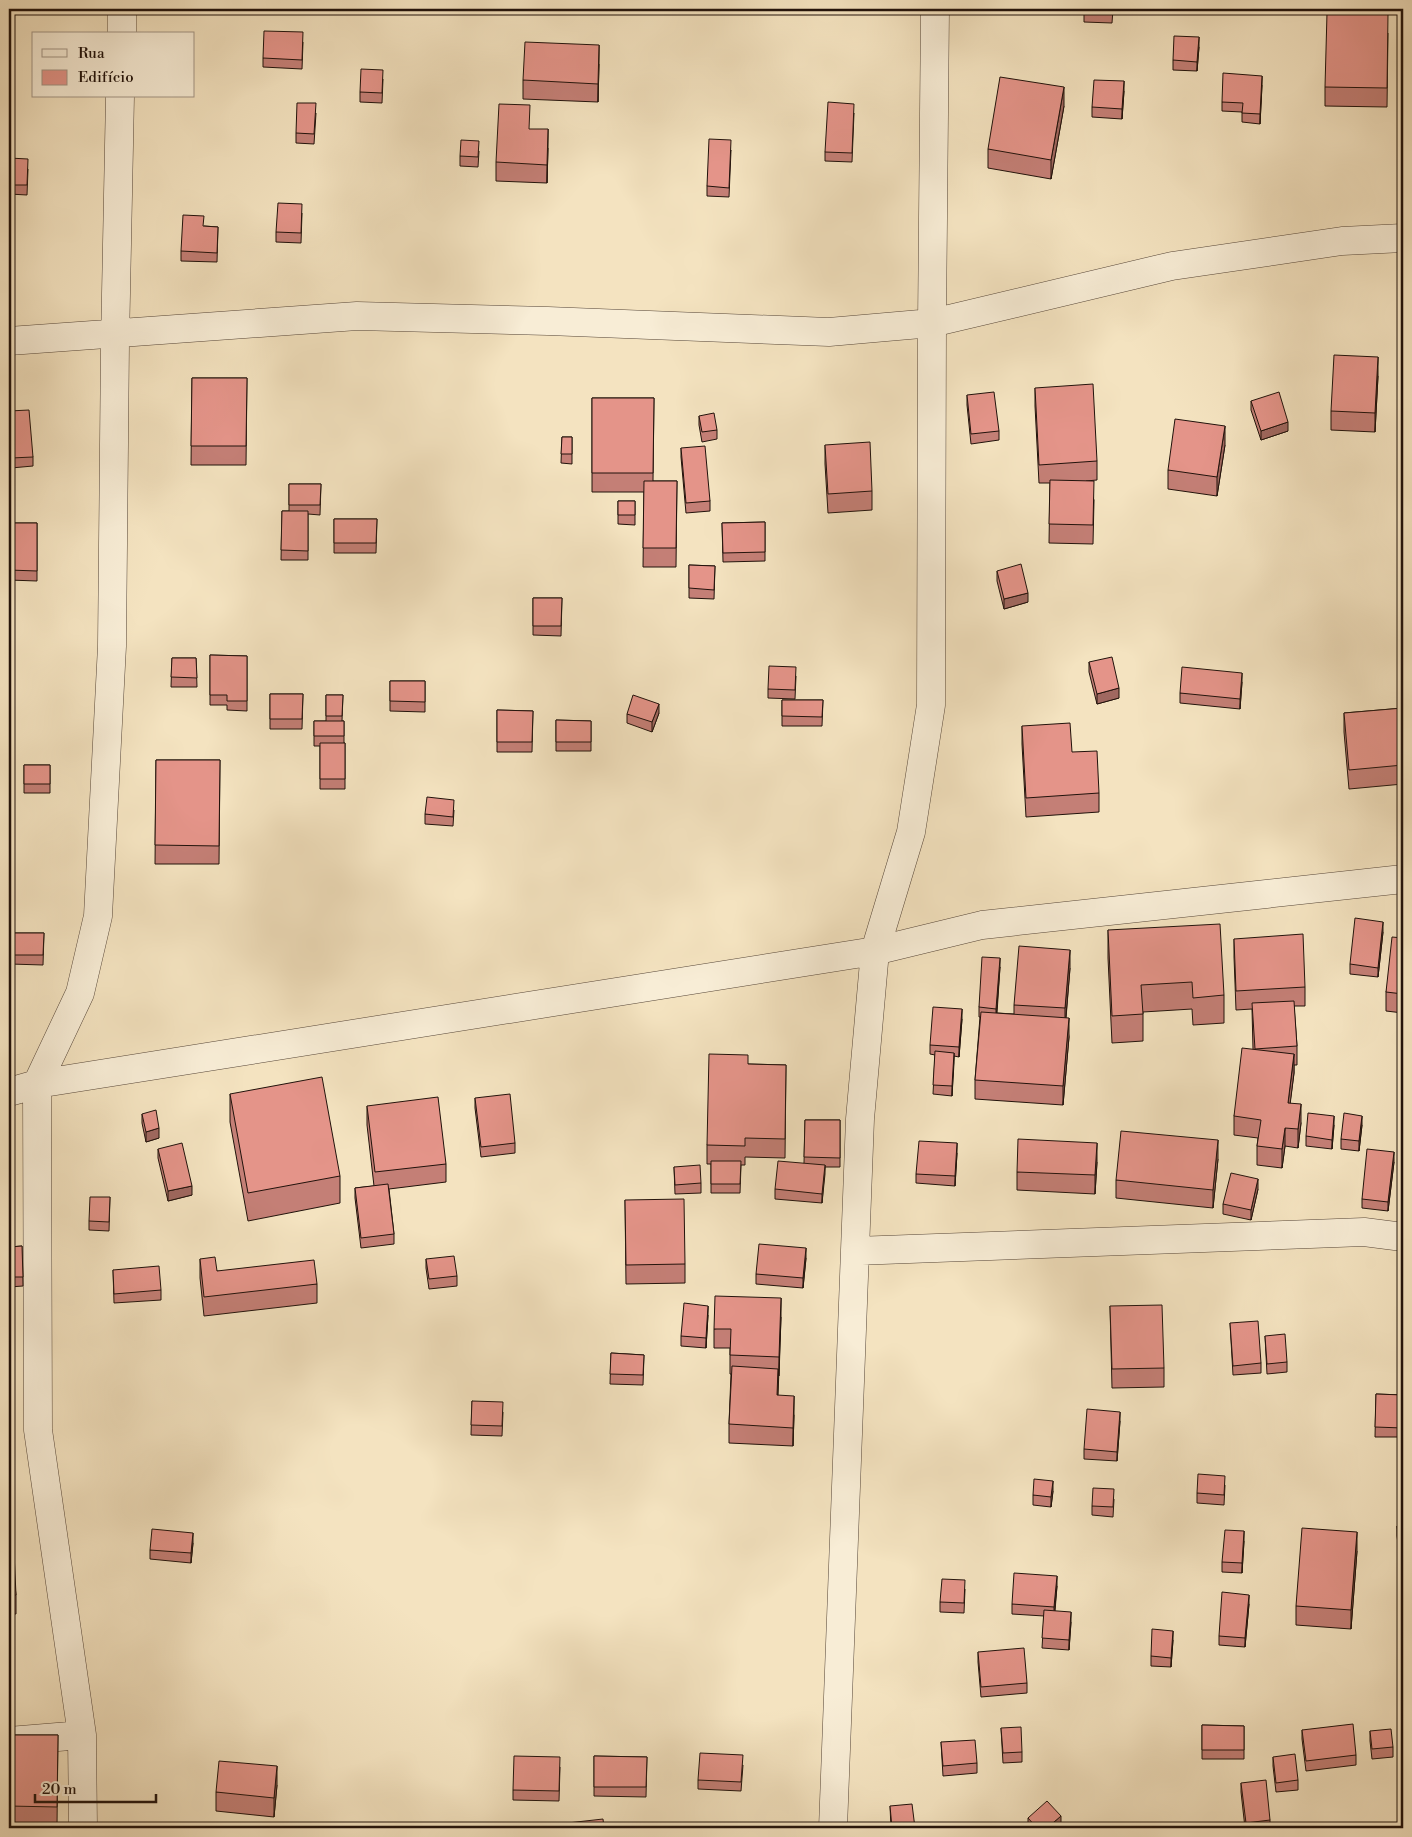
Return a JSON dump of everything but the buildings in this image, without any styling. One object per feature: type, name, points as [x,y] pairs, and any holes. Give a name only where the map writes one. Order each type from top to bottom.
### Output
[{"type":"street","points":[[122,9],[122,32]]},
{"type":"street","points":[[833,1828],[860,1119],[875,951],[911,832],[932,705],[932,323],[935,9]]},
{"type":"street","points":[[83,1828],[82,1735],[38,1430],[37,1084],[80,993],[98,916],[112,646],[115,335],[120,98]]},
{"type":"street","points":[[9,341],[115,335],[357,316],[829,332],[932,323],[1172,266],[1342,241],[1403,238]]},
{"type":"street","points":[[9,1092],[37,1084],[875,951],[982,925],[1403,879]]},
{"type":"street","points":[[855,1251],[1364,1232],[1403,1237]]},
{"type":"street","points":[[9,1741],[82,1735]]}]
